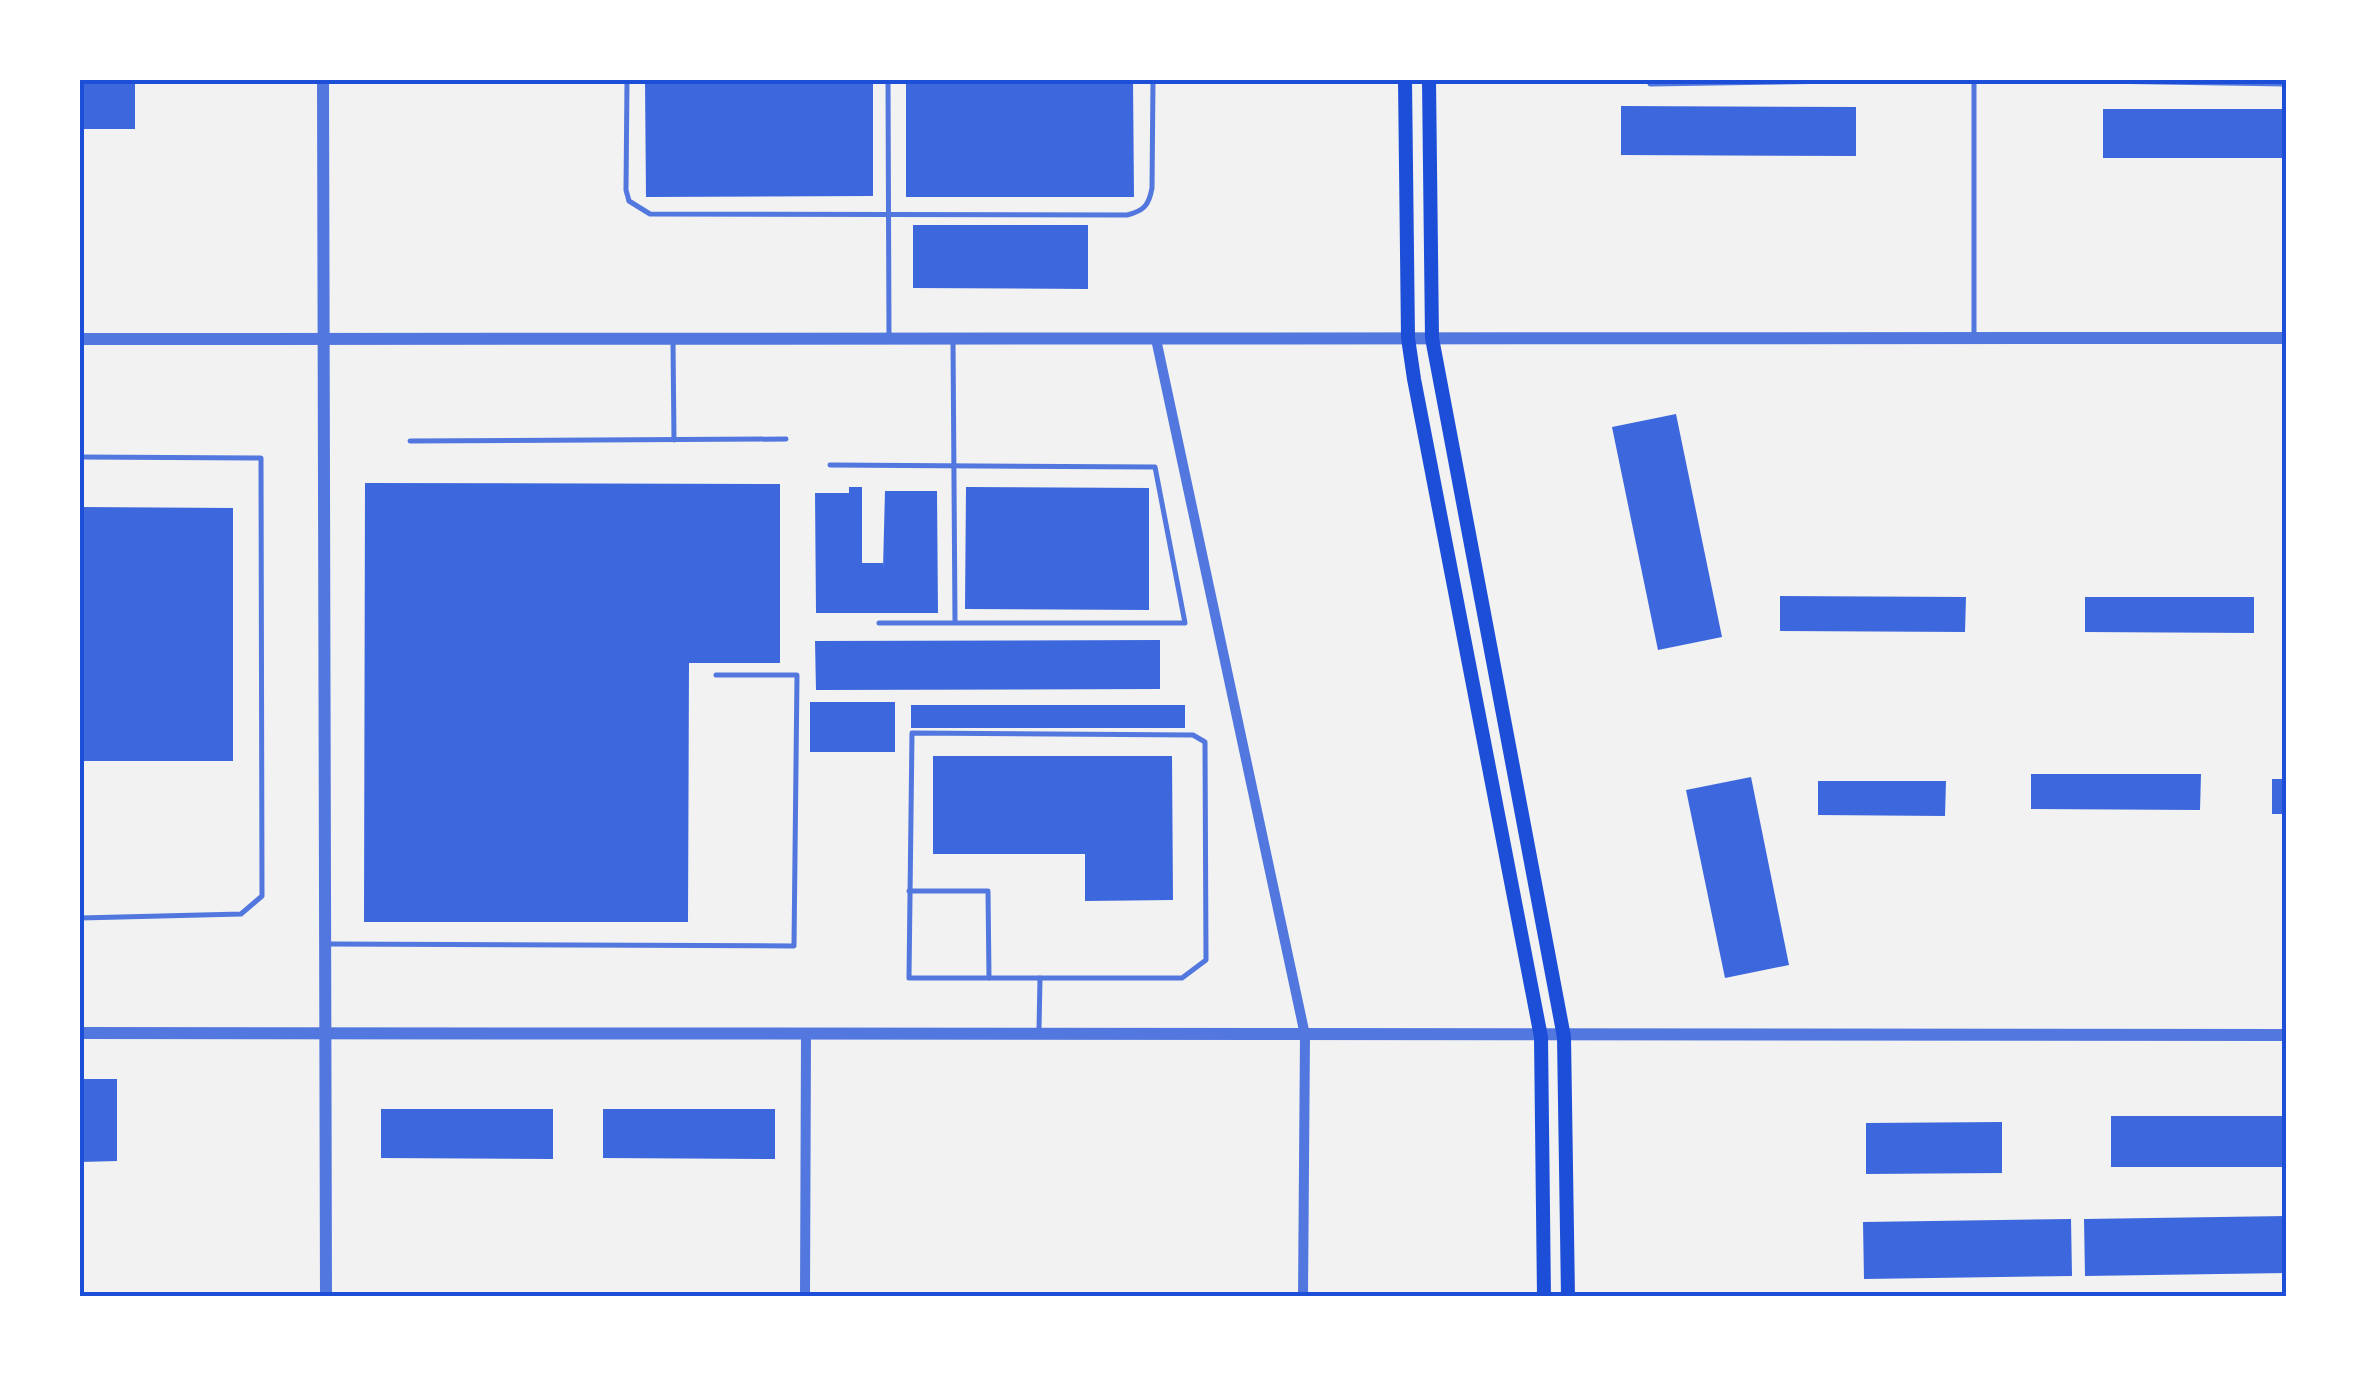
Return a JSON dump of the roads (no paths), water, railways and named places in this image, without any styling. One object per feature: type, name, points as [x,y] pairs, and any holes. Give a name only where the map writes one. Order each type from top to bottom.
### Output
[{"type":"main road","points":[[1404,80],[1408,338],[1540,1037],[1544,1297]]},
{"type":"main road","points":[[1430,80],[1432,338],[1564,1037],[1568,1297]]},
{"type":"street","points":[[323,80],[326,1297]]},
{"type":"street","points":[[80,340],[2287,338]]},
{"type":"street","points":[[1156,339],[1304,1035],[1303,1297]]},
{"type":"street","points":[[80,1034],[2287,1036]]},
{"type":"street","points":[[805,1297],[806,1035]]},
{"type":"lane","points":[[627,80],[626,190],[638,208],[650,214],[1126,215],[1141,212],[1149,202],[1152,188],[1152,80]]},
{"type":"lane","points":[[888,80],[889,340]]},
{"type":"lane","points":[[1650,84],[1912,80]]},
{"type":"lane","points":[[1974,80],[1974,338]]},
{"type":"lane","points":[[2030,80],[2287,84]]},
{"type":"lane","points":[[673,339],[674,440]]},
{"type":"lane","points":[[953,340],[955,623]]},
{"type":"lane","points":[[410,440],[786,439]]},
{"type":"lane","points":[[80,458],[260,458],[262,796],[262,896],[241,914],[80,918]]},
{"type":"lane","points":[[830,465],[1154,467],[1185,623],[880,623]]},
{"type":"lane","points":[[325,944],[794,946],[796,675],[716,675]]},
{"type":"lane","points":[[912,733],[1194,735],[1205,742],[1206,960],[1182,978],[909,978],[909,891],[912,733]]},
{"type":"lane","points":[[909,891],[988,891],[989,978]]},
{"type":"lane","points":[[1039,1035],[1040,978]]}]
